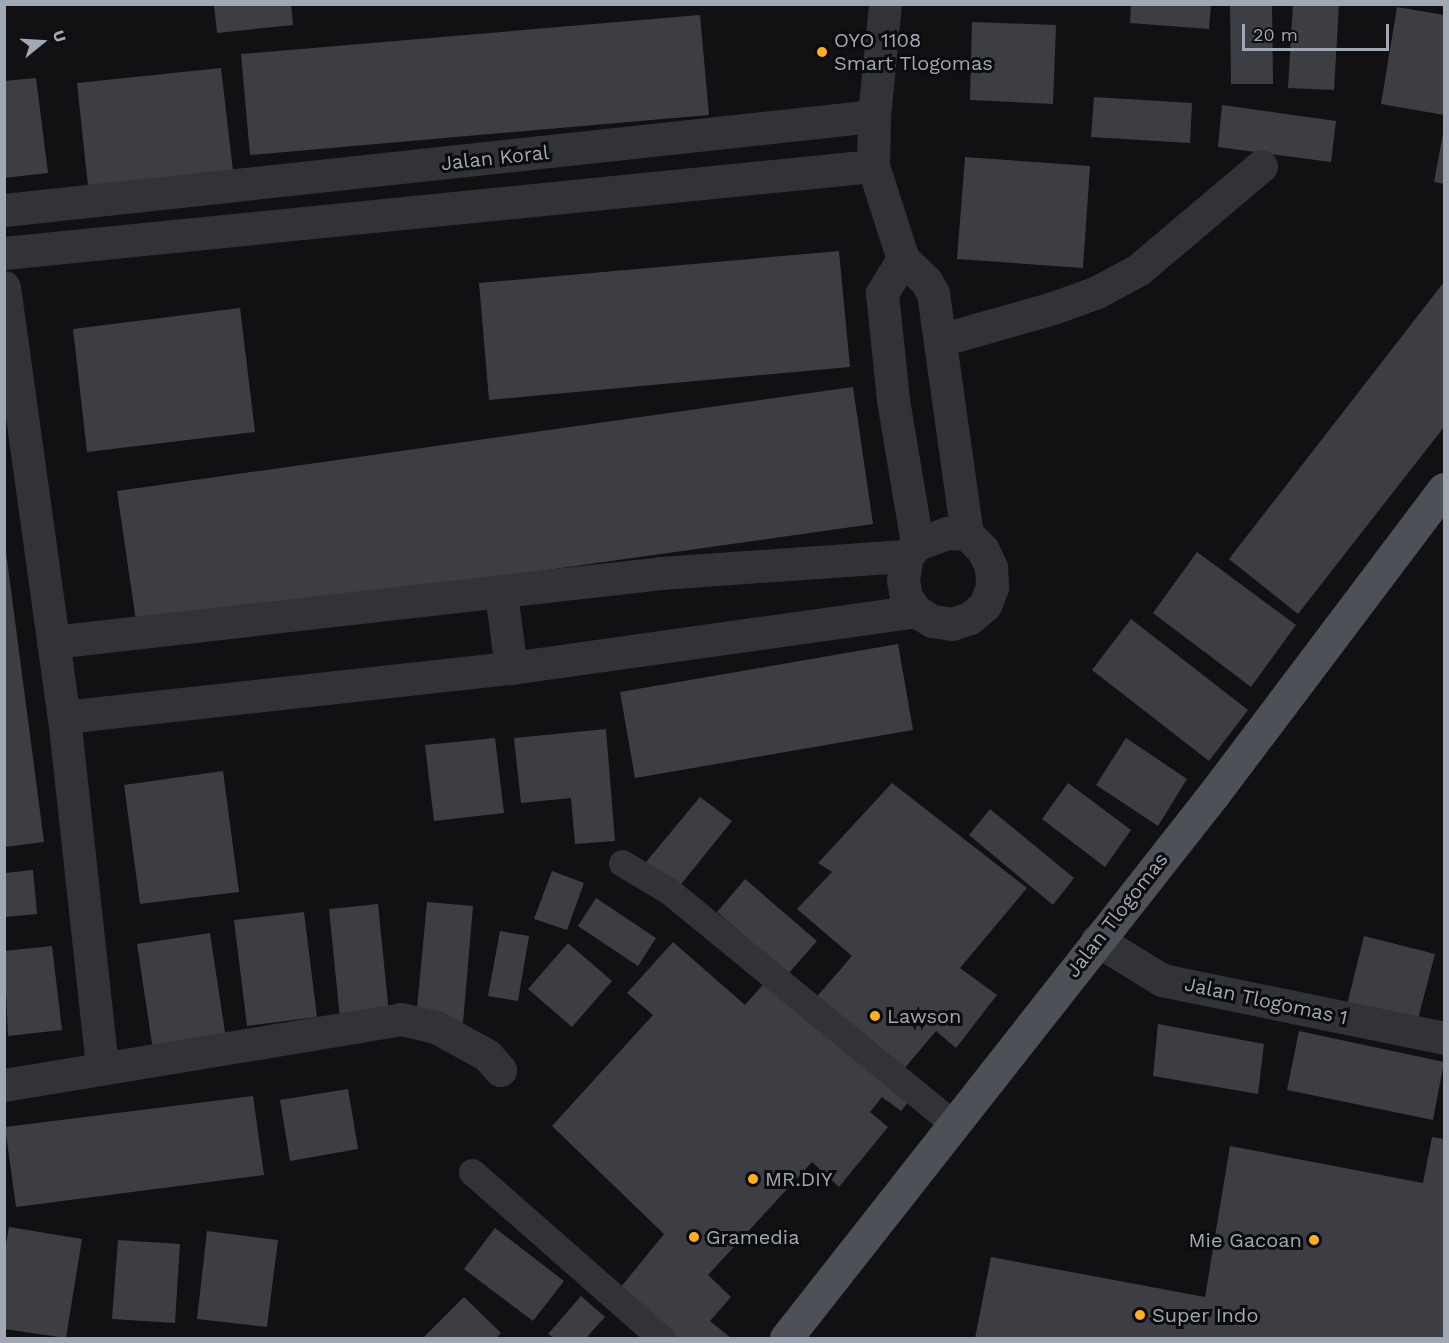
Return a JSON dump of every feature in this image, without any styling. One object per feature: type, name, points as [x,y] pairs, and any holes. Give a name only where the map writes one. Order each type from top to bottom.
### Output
[{"type":"main road","name":"Jalan Tlogomas","points":[[786,1338],[1213,795],[1444,489]]},
{"type":"street","points":[[885,4],[874,116],[873,166],[903,258],[926,281],[933,293],[967,534],[983,550],[991,567],[992,587],[985,605],[970,618],[952,624],[932,621],[916,611],[906,597],[903,580],[912,550],[882,292],[903,258]]},
{"type":"street","name":"Jalan Koral","points":[[4,210],[874,116]]},
{"type":"street","points":[[4,253],[873,166]]},
{"type":"street","points":[[940,340],[1053,308],[1097,292],[1138,270],[1261,166]]},
{"type":"street","points":[[4,287],[64,717],[102,1068]]},
{"type":"street","points":[[53,642],[501,593],[661,573],[912,550],[947,533],[967,534]]},
{"type":"street","points":[[501,593],[511,668]]},
{"type":"street","points":[[64,717],[511,668],[916,611]]},
{"type":"street","name":"Jalan Tlogomas 1","points":[[1097,940],[1162,980],[1444,1038]]},
{"type":"street","points":[[4,1085],[401,1019],[436,1027],[487,1055],[500,1070]]},
{"type":"lane","points":[[622,863],[669,891],[954,1124]]},
{"type":"lane","points":[[472,1172],[661,1338]]},
{"type":"building","points":[[214,4],[291,4],[293,25],[217,33]]},
{"type":"building","points":[[1131,4],[1211,4],[1209,29],[1130,23]]},
{"type":"building","points":[[1230,4],[1272,4],[1273,84],[1231,84]]},
{"type":"building","points":[[1293,4],[1339,4],[1334,90],[1288,88]]},
{"type":"building","points":[[1397,7],[1444,15],[1444,115],[1381,104]]},
{"type":"building","points":[[700,15],[709,115],[250,155],[241,54]]},
{"type":"building","points":[[972,22],[1056,25],[1053,104],[970,100]]},
{"type":"building","points":[[221,68],[233,171],[88,186],[77,83]]},
{"type":"building","points":[[36,78],[48,173],[4,178],[4,81]]},
{"type":"building","points":[[1094,97],[1192,103],[1190,143],[1091,137]]},
{"type":"building","points":[[1222,105],[1336,121],[1331,162],[1218,147]]},
{"type":"building","points":[[1444,133],[1444,184],[1434,182]]},
{"type":"building","points":[[965,157],[1090,166],[1083,268],[957,259]]},
{"type":"building","points":[[839,251],[850,367],[489,400],[479,283]]},
{"type":"building","points":[[1444,282],[1444,427],[1298,614],[1229,559]]},
{"type":"building","points":[[240,308],[255,432],[87,452],[73,329]]},
{"type":"building","points":[[853,387],[873,524],[137,628],[117,491]]},
{"type":"building","points":[[5,544],[44,842],[5,847]]},
{"type":"building","points":[[1197,552],[1296,625],[1251,687],[1153,613]]},
{"type":"building","points":[[1131,619],[1248,710],[1209,761],[1092,670]]},
{"type":"building","points":[[898,644],[913,730],[635,778],[620,692]]},
{"type":"building","points":[[606,729],[615,841],[575,844],[571,798],[521,803],[514,738]]},
{"type":"building","points":[[495,738],[504,813],[434,821],[425,745]]},
{"type":"building","points":[[1126,738],[1187,779],[1158,826],[1096,785]]},
{"type":"building","points":[[223,771],[239,892],[140,904],[124,785]]},
{"type":"building","points":[[892,783],[1027,888],[960,968],[997,995],[956,1048],[936,1031],[898,1076],[813,1001],[852,956],[797,909],[832,872],[818,863]]},
{"type":"building","points":[[1068,783],[1131,830],[1105,867],[1042,819]]},
{"type":"building","points":[[700,797],[732,821],[678,888],[646,862]]},
{"type":"building","points":[[990,809],[1074,878],[1053,905],[969,835]]},
{"type":"building","points":[[33,870],[37,914],[5,917],[5,873]]},
{"type":"building","points":[[552,871],[584,883],[567,930],[534,919]]},
{"type":"building","points":[[745,879],[817,941],[788,974],[717,912]]},
{"type":"building","points":[[596,898],[656,938],[638,966],[578,926]]},
{"type":"building","points":[[427,902],[473,906],[463,1023],[416,1019]]},
{"type":"building","points":[[378,904],[389,1014],[340,1019],[329,909]]},
{"type":"building","points":[[304,912],[317,1017],[247,1026],[234,920]]},
{"type":"building","points":[[500,931],[529,936],[518,1001],[488,996]]},
{"type":"building","points":[[210,933],[226,1039],[153,1050],[137,944]]},
{"type":"building","points":[[1364,936],[1435,954],[1417,1023],[1347,1005]]},
{"type":"building","points":[[673,942],[745,1005],[768,979],[914,1095],[901,1111],[882,1097],[870,1112],[888,1127],[839,1187],[812,1162],[708,1275],[731,1297],[710,1321],[731,1338],[666,1338],[616,1293],[664,1234],[552,1126],[653,1015],[627,993]]},
{"type":"building","points":[[568,943],[612,981],[572,1027],[528,989]]},
{"type":"building","points":[[52,946],[62,1030],[8,1036],[4,951]]},
{"type":"building","points":[[1158,1024],[1264,1044],[1258,1094],[1153,1076]]},
{"type":"building","points":[[1299,1031],[1444,1062],[1433,1120],[1287,1090]]},
{"type":"building","points":[[348,1089],[358,1149],[290,1161],[280,1100]]},
{"type":"building","points":[[253,1096],[264,1175],[16,1207],[5,1127]]},
{"type":"building","points":[[1432,1137],[1444,1139],[1444,1338],[975,1338],[991,1257],[1205,1297],[1230,1146],[1423,1183]]},
{"type":"building","points":[[9,1227],[82,1239],[66,1338],[4,1329],[4,1255]]},
{"type":"building","points":[[495,1228],[564,1281],[533,1321],[464,1269]]},
{"type":"building","points":[[207,1231],[278,1240],[267,1327],[197,1319]]},
{"type":"building","points":[[118,1240],[180,1244],[175,1323],[112,1319]]},
{"type":"building","points":[[581,1296],[605,1317],[586,1338],[554,1338],[548,1334]]},
{"type":"building","points":[[464,1297],[501,1333],[496,1338],[423,1338]]},
{"type":"place","name":"OYO 1108 Smart Tlogomas","points":[[822,52]]},
{"type":"place","name":"Lawson","points":[[875,1016]]},
{"type":"place","name":"MR.DIY","points":[[753,1179]]},
{"type":"place","name":"Gramedia","points":[[694,1237]]},
{"type":"place","name":"Mie Gacoan","points":[[1314,1240]]},
{"type":"place","name":"Super Indo","points":[[1140,1315]]}]
